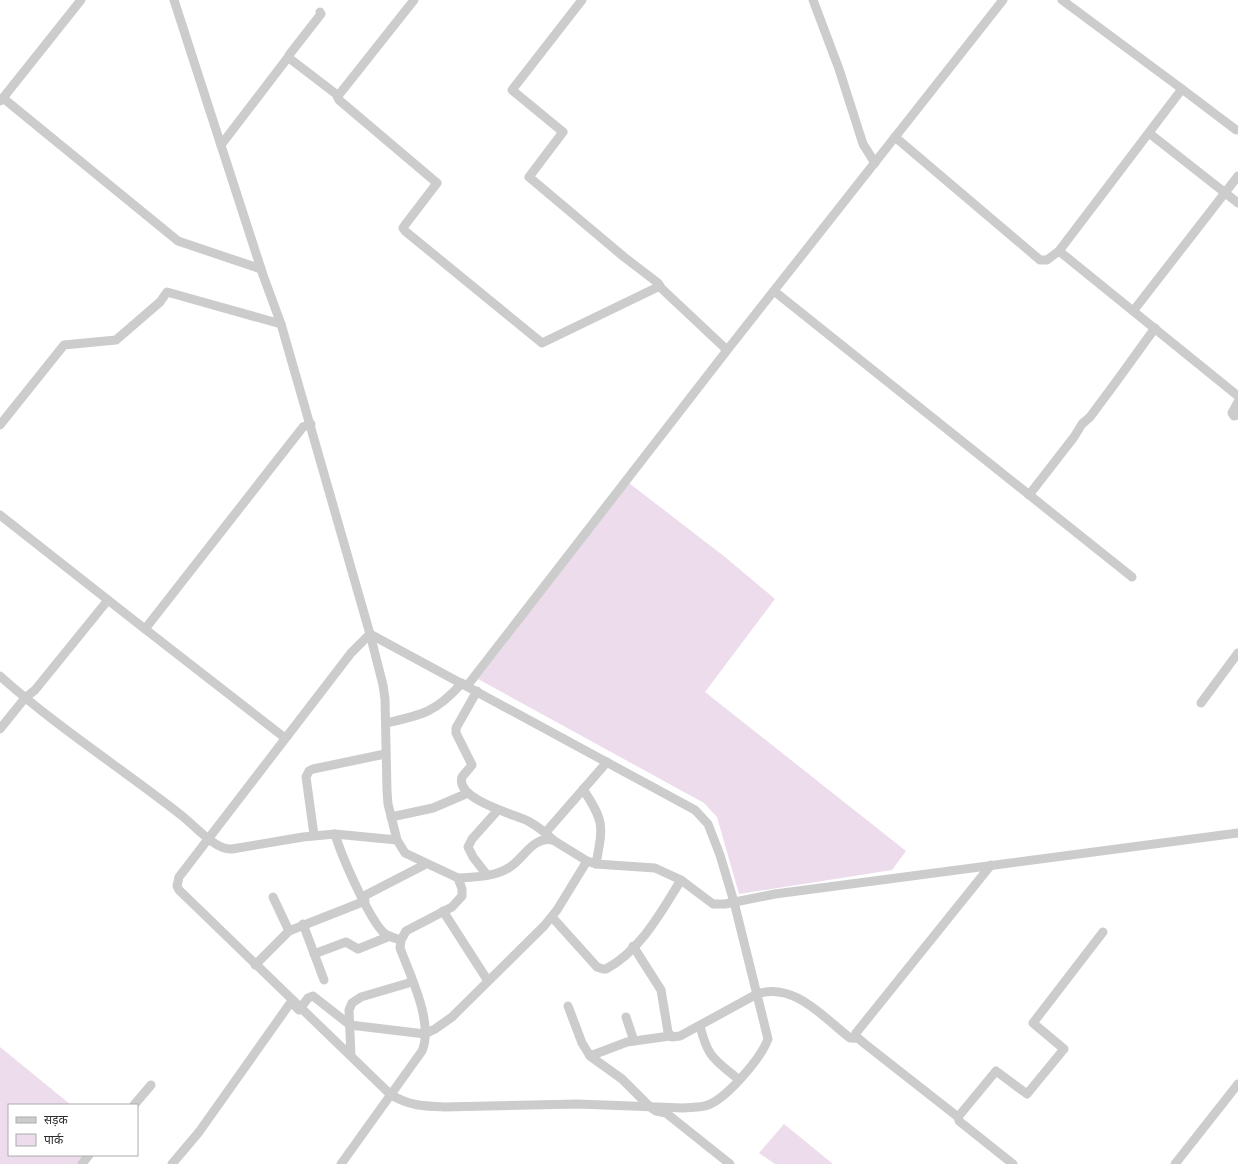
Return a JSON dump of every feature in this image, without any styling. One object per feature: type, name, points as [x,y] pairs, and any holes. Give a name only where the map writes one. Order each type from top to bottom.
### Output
[{"type":"street","points":[[81,0],[1,100],[178,241],[261,269]]},
{"type":"street","points":[[174,0],[261,269],[282,324],[370,634],[383,685],[386,723],[385,754],[388,804],[397,840],[405,853],[458,878],[487,876],[502,872],[511,867],[540,841],[548,838],[587,861],[596,864],[655,868],[681,880],[713,904],[734,902],[775,894],[1238,833]]},
{"type":"street","points":[[338,96],[414,0]]},
{"type":"street","points":[[582,0],[512,90],[563,132],[529,177],[660,286],[727,350]]},
{"type":"street","points":[[813,0],[839,70],[863,144],[875,163]]},
{"type":"street","points":[[386,723],[417,716],[430,711],[465,685],[1003,0]]},
{"type":"street","points":[[1062,0],[1236,130]]},
{"type":"street","points":[[221,145],[321,14],[320,12]]},
{"type":"street","points":[[289,56],[338,96],[339,100],[437,183],[405,225],[403,228],[405,231],[542,343],[660,286]]},
{"type":"street","points":[[895,137],[1040,260],[1047,260],[1059,251],[1182,89]]},
{"type":"street","points":[[1149,133],[1238,203]]},
{"type":"street","points":[[1134,310],[1224,192],[1238,176]]},
{"type":"street","points":[[1059,251],[1134,310],[1238,396]]},
{"type":"street","points":[[774,291],[1132,577]]},
{"type":"street","points":[[0,425],[64,345],[116,340],[160,302],[167,292],[282,324]]},
{"type":"street","points":[[1029,495],[1074,437],[1082,424],[1090,417],[1155,328]]},
{"type":"street","points":[[1238,402],[1232,414],[1238,415]]},
{"type":"street","points":[[145,629],[303,427],[311,424]]},
{"type":"street","points":[[0,514],[286,738]]},
{"type":"street","points":[[0,729],[26,698],[35,690],[108,600]]},
{"type":"street","points":[[370,634],[695,810],[705,819],[714,835],[734,902],[768,1039],[760,1052],[724,1094],[708,1105],[690,1107],[578,1104],[421,1106],[405,1103],[391,1095],[187,899],[177,886],[180,877],[352,653],[370,634]]},
{"type":"street","points":[[1201,703],[1238,654]]},
{"type":"street","points":[[0,676],[54,722],[180,814],[221,848],[227,849],[335,834],[397,840]]},
{"type":"street","points":[[477,691],[455,731],[472,765],[461,780],[468,792],[498,810],[528,821],[546,832],[553,840]]},
{"type":"street","points":[[314,836],[306,777],[307,774],[313,769],[385,754]]},
{"type":"street","points":[[546,832],[606,762]]},
{"type":"street","points":[[583,789],[601,821],[601,839],[596,864]]},
{"type":"street","points":[[391,817],[426,810],[468,792]]},
{"type":"street","points":[[487,876],[473,857],[468,847],[472,839],[498,810]]},
{"type":"street","points":[[335,834],[363,899],[379,927],[390,936],[401,940]]},
{"type":"street","points":[[300,1008],[308,998],[313,996],[350,1025],[425,1034],[435,1029],[452,1017],[552,917],[587,861]]},
{"type":"street","points":[[255,965],[290,931],[363,899],[426,864]]},
{"type":"street","points":[[854,1038],[856,1033],[991,865]]},
{"type":"street","points":[[342,1164],[422,1051],[425,1034],[422,1013],[400,948],[401,940],[406,931],[452,907],[462,896],[462,888],[458,878]]},
{"type":"street","points":[[552,917],[600,968],[603,969],[611,966],[633,946],[658,918],[681,880]]},
{"type":"street","points":[[273,897],[290,931]]},
{"type":"street","points":[[443,911],[488,980]]},
{"type":"street","points":[[303,924],[324,980]]},
{"type":"street","points":[[958,1117],[996,1070],[1027,1094],[1064,1049],[1033,1023],[1103,932]]},
{"type":"street","points":[[314,954],[346,942],[355,948],[361,949],[390,936]]},
{"type":"street","points":[[633,946],[661,990],[670,1036]]},
{"type":"street","points":[[351,1056],[350,1006],[355,1000],[412,982]]},
{"type":"street","points":[[590,1056],[611,1046],[634,1041],[670,1036],[674,1038],[680,1036],[757,994],[768,990],[789,993],[797,997],[850,1038],[854,1038],[865,1044],[958,1117],[959,1121],[1013,1164]]},
{"type":"street","points":[[172,1164],[206,1122],[291,1002],[299,1010],[300,1008]]},
{"type":"street","points":[[568,1006],[582,1043],[590,1056],[627,1083],[656,1111],[666,1113],[730,1164]]},
{"type":"street","points":[[626,1017],[634,1041]]},
{"type":"street","points":[[700,1026],[708,1051],[717,1062],[738,1079]]},
{"type":"street","points":[[1175,1164],[1238,1084]]},
{"type":"street","points":[[135,1104],[151,1085]]},
{"type":"street","points":[[82,1164],[88,1156]]},
{"type":"green space","points":[[629,483],[725,557],[775,599],[705,692],[906,851],[892,870],[739,894],[717,817],[704,803],[478,679]]},
{"type":"green space","points":[[0,1047],[70,1104],[8,1104],[8,1156],[84,1156],[78,1164],[0,1164]]},
{"type":"green space","points":[[784,1124],[833,1164],[775,1164],[759,1153]]}]
